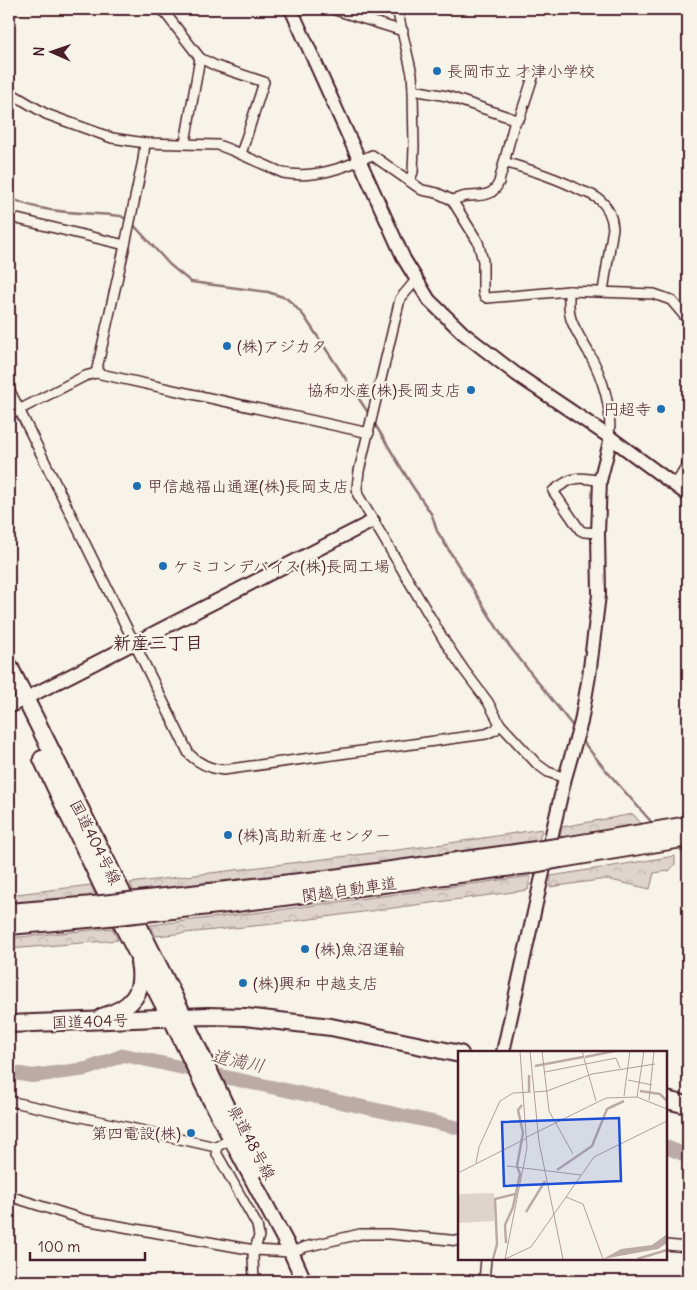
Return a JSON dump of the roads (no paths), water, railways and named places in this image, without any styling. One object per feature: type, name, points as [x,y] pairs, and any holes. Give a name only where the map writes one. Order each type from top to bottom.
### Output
[{"type":"highway","name":"国道404号線","points":[[9,666],[15,700],[102,885],[138,952],[178,1018]]},
{"type":"highway","name":"国道404号線","points":[[15,700],[178,1018]]},
{"type":"highway","name":"関越自動車道","points":[[9,926],[96,911],[150,906],[280,884],[529,858],[655,837],[688,825]]},
{"type":"highway","name":"関越自動車道","points":[[655,837],[688,838]]},
{"type":"highway","name":"関越自動車道","points":[[9,912],[96,911]]},
{"type":"highway","points":[[86,1021],[120,1011],[135,997],[140,984],[141,973],[138,952]]},
{"type":"highway","points":[[178,1018],[245,1017],[298,1022],[458,1054]]},
{"type":"highway","name":"国道404号","points":[[9,1024],[178,1018]]},
{"type":"highway","points":[[667,1100],[688,1105]]},
{"type":"main road","name":"県道48号線","points":[[178,1018],[231,1139],[294,1252],[304,1281]]},
{"type":"main road","points":[[178,1018],[294,1252],[311,1281]]},
{"type":"street","points":[[162,9],[200,58],[216,66],[264,82],[241,154]]},
{"type":"street","points":[[291,9],[361,160],[404,259],[429,300],[462,334],[516,374],[610,437],[688,495]]},
{"type":"street","points":[[332,9],[403,31]]},
{"type":"street","points":[[397,9],[412,74],[414,155],[413,172],[410,180]]},
{"type":"street","points":[[185,144],[200,58]]},
{"type":"street","points":[[514,124],[520,117],[534,74]]},
{"type":"street","points":[[413,90],[447,96],[514,119],[497,187],[492,193],[465,196],[452,200]]},
{"type":"street","points":[[9,92],[46,114],[112,138],[145,143],[218,145],[283,173],[297,175],[330,171],[372,155],[422,190],[437,193],[452,200],[478,242],[483,261],[484,296],[492,299],[569,291],[636,292],[664,296],[677,305],[688,320]]},
{"type":"street","points":[[96,373],[125,245],[145,143]]},
{"type":"street","points":[[504,162],[572,186],[599,199],[604,205],[612,220],[613,228],[603,291]]},
{"type":"street","points":[[9,217],[125,245]]},
{"type":"street","points":[[416,280],[400,299],[359,471],[358,495],[445,642],[488,702],[500,724],[537,764],[548,772],[565,778]]},
{"type":"street","points":[[503,1051],[565,778],[581,722],[594,643],[599,595],[598,533],[600,481],[610,437],[610,421],[604,388],[597,368],[574,328],[569,309],[569,291]]},
{"type":"street","points":[[9,414],[85,376],[96,373],[369,433]]},
{"type":"street","points":[[9,388],[189,754],[196,761],[222,770],[480,735],[495,730],[500,724]]},
{"type":"street","points":[[675,485],[688,464]]},
{"type":"street","points":[[598,533],[580,530],[553,492],[575,478],[583,477],[600,481]]},
{"type":"street","points":[[15,700],[136,643],[373,522]]},
{"type":"street","points":[[9,1100],[216,1147],[231,1139]]},
{"type":"street","points":[[216,1147],[217,1154],[257,1225],[259,1236],[253,1256],[254,1281]]},
{"type":"street","points":[[9,1196],[85,1220],[254,1250],[294,1252],[305,1246],[360,1234],[389,1234],[458,1241]]},
{"type":"street","points":[[667,1245],[688,1247]]},
{"type":"street","points":[[484,1281],[486,1260]]},
{"type":"waterway","points":[[9,197],[22,203],[50,210],[121,216],[127,220]]},
{"type":"waterway","points":[[132,223],[170,265],[191,282],[268,292],[286,298],[304,316],[369,414]]},
{"type":"waterway","points":[[373,421],[432,515],[437,531],[504,639],[575,729]]},
{"type":"waterway","points":[[580,738],[654,825]]},
{"type":"waterway","points":[[677,846],[688,857]]},
{"type":"waterway","name":"道満川","points":[[9,1072],[32,1076],[87,1069],[124,1055],[458,1128]]},
{"type":"waterway","name":"道満川","points":[[667,1147],[688,1156]]},
{"type":"place","name":"長岡市立 才津小学校","points":[[437,71]]},
{"type":"place","name":"(株)アジカタ","points":[[227,346]]},
{"type":"place","name":"協和水産(株)長岡支店","points":[[471,390]]},
{"type":"place","name":"円超寺","points":[[661,409]]},
{"type":"place","name":"甲信越福山通運(株)長岡支店","points":[[137,486]]},
{"type":"place","name":"ケミコンデバイス(株)長岡工場","points":[[163,566]]},
{"type":"place","name":"(株)高助新産センター","points":[[228,835]]},
{"type":"place","name":"(株)魚沼運輸","points":[[305,949]]},
{"type":"place","name":"(株)興和 中越支店","points":[[243,983]]},
{"type":"place","name":"第四電設(株)","points":[[191,1133]]},
{"type":"district","name":"新産三丁目","points":[[158,643]]}]
